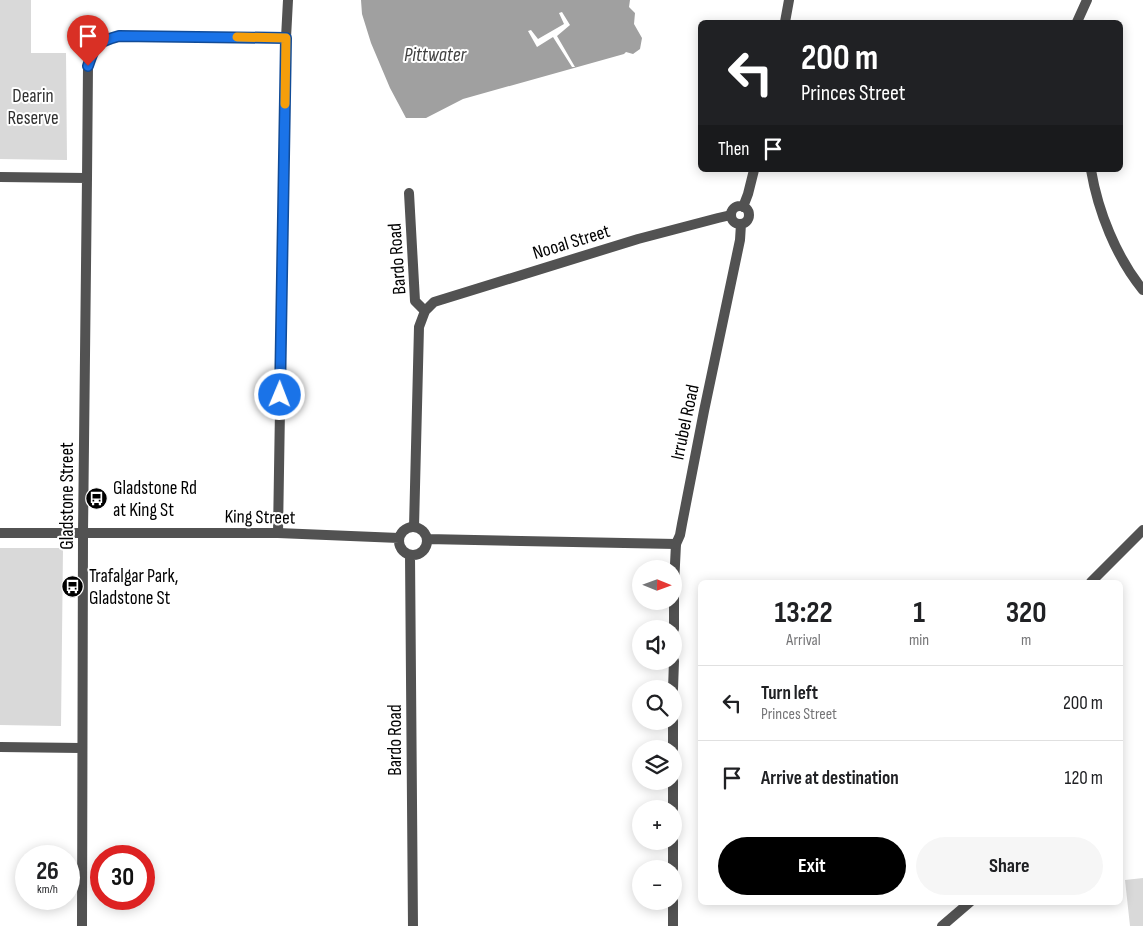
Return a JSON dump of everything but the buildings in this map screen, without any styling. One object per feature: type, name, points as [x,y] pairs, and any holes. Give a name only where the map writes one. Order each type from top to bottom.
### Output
[{"type":"street","points":[[278,533],[288,0]]},
{"type":"street","points":[[784,20],[789,0]]},
{"type":"street","points":[[1078,20],[1087,0]]},
{"type":"street","name":"Gladstone Street","points":[[82,926],[83,533],[88,66],[93,51],[103,40],[119,36],[286,38]]},
{"type":"street","points":[[743,206],[754,172]]},
{"type":"street","points":[[1091,172],[1094,187],[1111,237],[1134,279],[1143,290]]},
{"type":"street","points":[[0,177],[86,178]]},
{"type":"street","name":"Bardo Road","points":[[409,194],[415,301],[425,311],[419,327],[414,527]]},
{"type":"street","points":[[743,206],[748,210],[749,216],[742,224],[734,222],[731,216],[732,211],[736,207],[743,206]]},
{"type":"street","name":"Nooal Street","points":[[425,311],[434,302],[638,239],[731,216]]},
{"type":"street","name":"Irrubel Road","points":[[674,620],[676,544],[681,529],[742,224]]},
{"type":"street","points":[[414,527],[422,530],[427,539],[421,552],[410,555],[403,551],[399,538],[407,528],[414,527]]},
{"type":"street","points":[[1093,580],[1143,530]]},
{"type":"street","name":"King Street","points":[[0,533],[278,533],[399,538]]},
{"type":"street","points":[[427,539],[676,544]]},
{"type":"street","name":"Bardo Road","points":[[410,555],[413,926]]},
{"type":"street","points":[[0,747],[82,748]]},
{"type":"street","points":[[942,926],[966,905]]},
{"type":"street","points":[[673,910],[673,926]]},
{"type":"green space","name":"Dearin Reserve","points":[[0,0],[31,0],[31,53],[66,53],[67,160],[0,159]]},
{"type":"green space","points":[[0,548],[63,548],[61,726],[0,725]]},
{"type":"green space","points":[[1143,878],[1143,926],[1130,926],[1125,880]]},
{"type":"water","name":"Pittwater","points":[[361,0],[630,0],[629,7],[635,13],[634,24],[642,38],[640,49],[633,54],[626,52],[463,99],[426,118],[406,118],[390,88],[371,43],[362,14]]},
{"type":"pier","points":[[562,12],[570,25],[557,36],[575,67],[572,67],[553,37],[537,47],[528,31],[531,30],[538,39],[564,24],[559,13]]},
{"type":"slow traffic","points":[[237,37],[286,38],[285,104]]},
{"type":"place","name":"Gladstone Rd at King St","points":[[97,498]]},
{"type":"place","name":"Trafalgar Park, Gladstone St","points":[[73,586]]},
{"type":"route","points":[[88,66],[93,51],[103,40],[119,36],[286,38],[280,395]]}]
